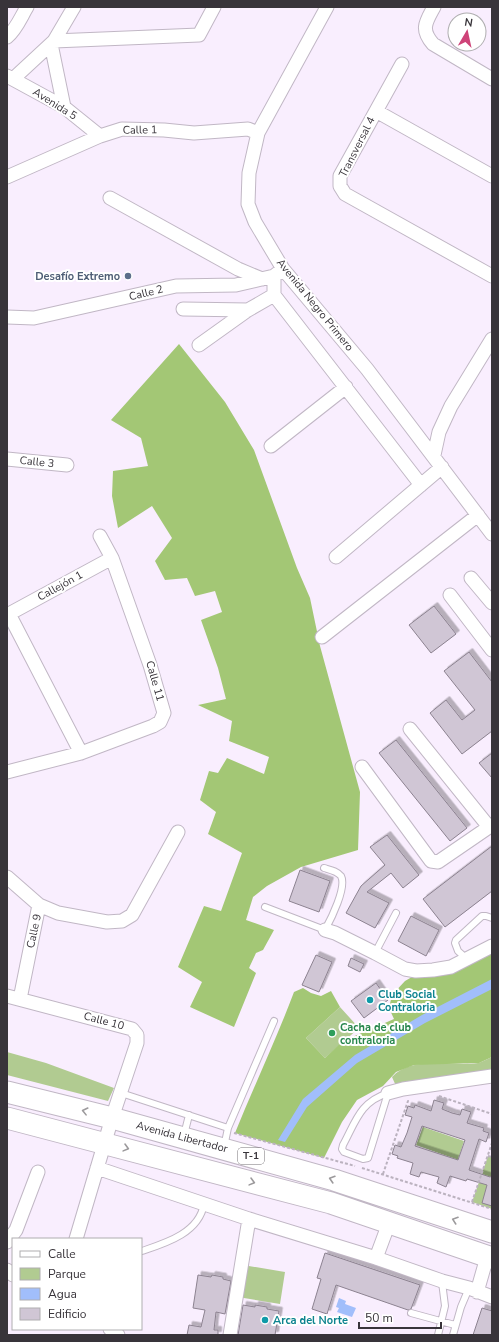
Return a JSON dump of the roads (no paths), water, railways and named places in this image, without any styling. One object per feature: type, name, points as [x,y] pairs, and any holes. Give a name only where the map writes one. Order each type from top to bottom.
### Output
[{"type":"main road","name":"Avenida Libertador","points":[[7,1092],[184,1137],[230,1141],[334,1180],[492,1232]]},
{"type":"main road","name":"T-1","points":[[7,1118],[331,1203],[490,1257]]},
{"type":"street","points":[[7,37],[17,25],[27,7]]},
{"type":"street","points":[[10,77],[52,43],[74,7]]},
{"type":"street","points":[[52,43],[199,35],[214,7]]},
{"type":"street","name":"Avenida Negro Primero","points":[[327,7],[258,133],[249,173],[248,204],[273,275],[367,369],[434,455],[492,534]]},
{"type":"street","points":[[434,7],[425,28],[426,36],[433,44],[492,79]]},
{"type":"street","points":[[52,43],[64,107]]},
{"type":"street","points":[[376,111],[402,64]]},
{"type":"street","name":"Avenida 5","points":[[10,77],[64,107],[100,136]]},
{"type":"street","name":"Transversal 4","points":[[492,176],[376,111],[340,176],[340,186],[345,194],[492,276]]},
{"type":"street","name":"Calle 1","points":[[7,177],[100,136],[122,129],[164,130],[194,133],[248,129],[258,133]]},
{"type":"street","points":[[110,198],[238,269],[273,275],[274,295],[346,386],[421,485]]},
{"type":"street","name":"Calle 2","points":[[7,317],[34,318],[176,286],[236,285],[273,275]]},
{"type":"street","points":[[199,345],[248,310],[274,295]]},
{"type":"street","points":[[183,309],[248,310]]},
{"type":"street","points":[[434,455],[439,432],[451,406],[492,340]]},
{"type":"street","points":[[271,446],[346,386]]},
{"type":"street","name":"Calle 3","points":[[7,459],[67,465]]},
{"type":"street","points":[[336,557],[442,467]]},
{"type":"street","points":[[322,637],[478,514]]},
{"type":"street","name":"Calle 11","points":[[7,772],[81,753],[153,726],[160,722],[164,713],[150,665],[112,558],[100,536]]},
{"type":"street","name":"Callejón 1","points":[[8,615],[112,558]]},
{"type":"street","points":[[471,578],[492,603]]},
{"type":"street","points":[[450,595],[487,633],[492,650]]},
{"type":"street","points":[[8,615],[81,753]]},
{"type":"street","points":[[362,767],[431,861],[438,862],[491,826],[410,729]]},
{"type":"street","points":[[39,905],[58,913],[107,922],[122,921],[132,915],[178,832]]},
{"type":"street","name":"Calle 9","points":[[7,877],[39,905],[20,999]]},
{"type":"street","points":[[325,930],[336,933],[405,969],[416,971],[452,967],[468,960],[492,946]]},
{"type":"street","name":"Calle 10","points":[[7,996],[132,1029],[137,1035],[137,1043],[112,1118],[76,1238]]},
{"type":"street","points":[[388,1093],[403,1089],[492,1076]]},
{"type":"street","points":[[97,1168],[249,1219],[376,1258],[492,1297]]},
{"type":"street","points":[[7,1242],[16,1230],[38,1172]]},
{"type":"street","points":[[230,1335],[249,1219]]},
{"type":"street","points":[[376,1258],[389,1223]]},
{"type":"street","points":[[473,1290],[490,1257]]},
{"type":"lane","points":[[265,907],[325,930],[341,893],[343,882],[340,875],[336,871],[324,868]]},
{"type":"lane","points":[[375,953],[396,913]]},
{"type":"lane","points":[[468,960],[458,951],[456,940],[482,916],[492,918]]},
{"type":"lane","points":[[230,1141],[228,1128],[274,1022]]},
{"type":"lane","points":[[121,1093],[228,1128]]},
{"type":"lane","points":[[388,1093],[368,1158],[363,1159],[344,1152],[342,1149],[343,1145],[364,1107],[371,1100],[388,1093]]},
{"type":"lane","points":[[184,1137],[190,1116]]},
{"type":"lane","points":[[142,1251],[170,1241],[195,1224],[203,1213],[204,1204]]},
{"type":"lane","points":[[438,1335],[445,1306],[442,1281]]},
{"type":"lane","points":[[453,1335],[461,1307],[473,1290]]},
{"type":"lane","points":[[410,1314],[455,1325]]},
{"type":"water","points":[[492,979],[492,989],[425,1023],[357,1063],[307,1107],[285,1142],[278,1140],[303,1099],[355,1055],[422,1015]]},
{"type":"water","points":[[339,1298],[346,1301],[345,1304],[356,1308],[352,1317],[337,1312],[339,1308],[336,1307]]},
{"type":"place","name":"Desafío Extremo","points":[[128,276]]},
{"type":"place","name":"Club Social Contraloria","points":[[370,1000]]},
{"type":"place","name":"Cacha de club contraloria","points":[[332,1033]]},
{"type":"place","name":"Arca del Norte","points":[[265,1320]]}]
